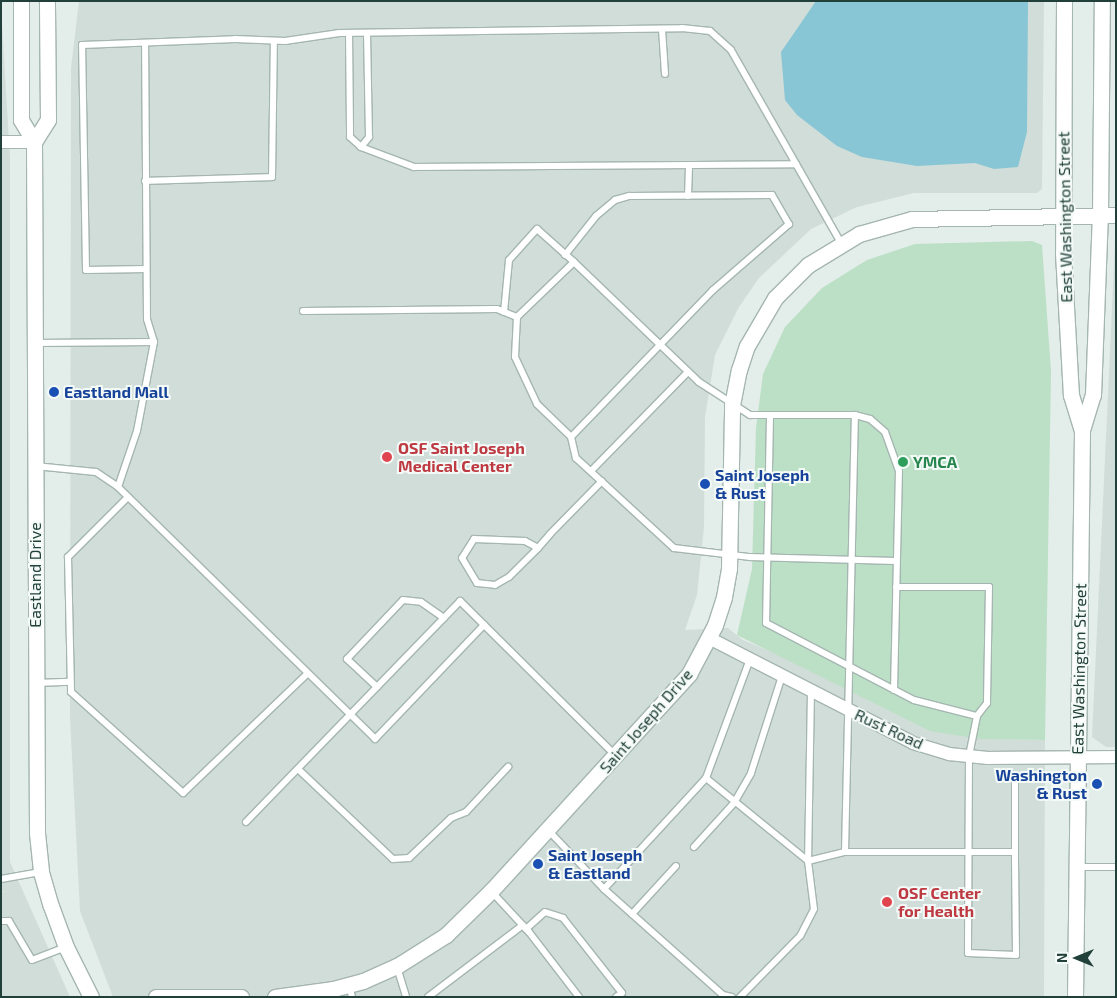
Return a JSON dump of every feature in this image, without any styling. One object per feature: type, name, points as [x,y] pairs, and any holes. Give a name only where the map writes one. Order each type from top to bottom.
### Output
[{"type":"main road","points":[[21,1],[21,120],[34,142],[48,120],[47,1]]},
{"type":"main road","name":"East Washington Street","points":[[1064,1],[1063,217],[1071,395],[1082,430]]},
{"type":"main road","name":"East Washington Street","points":[[1075,997],[1082,430],[1093,395],[1100,215],[1102,1]]},
{"type":"main road","name":"Eastland Drive","points":[[34,142],[33,343],[37,833],[42,872],[66,947],[91,997]]},
{"type":"main road","name":"Saint Joseph Drive","points":[[275,997],[350,991],[397,966],[446,935],[491,891],[548,830],[683,681],[709,638],[724,597],[729,554],[732,405],[747,346],[776,298],[808,265],[841,244],[878,227],[928,217],[1116,215]]},
{"type":"main road","points":[[156,997],[241,997]]},
{"type":"street","points":[[1,142],[34,142]]},
{"type":"street","name":"Rust Road","points":[[709,638],[913,743],[969,756],[1116,757]]},
{"type":"lane","points":[[662,29],[665,74]]},
{"type":"lane","points":[[146,269],[86,270],[82,45],[235,39],[274,41],[349,33],[662,29],[710,31],[731,50],[841,244]]},
{"type":"lane","points":[[349,33],[350,137],[361,147],[414,167],[796,164]]},
{"type":"lane","points":[[361,147],[369,137],[367,33]]},
{"type":"lane","points":[[145,181],[272,177],[274,41]]},
{"type":"lane","points":[[118,487],[137,431],[154,342],[147,319],[145,42]]},
{"type":"lane","points":[[688,196],[689,165]]},
{"type":"lane","points":[[565,255],[596,216],[615,200],[629,196],[772,195],[789,224],[713,290],[662,346],[571,437]]},
{"type":"lane","points":[[504,312],[509,260],[537,228],[688,372],[732,405],[750,415],[770,417],[855,415],[870,419],[885,432],[899,471],[894,690]]},
{"type":"lane","points":[[574,262],[517,317],[515,357],[537,404],[571,437],[576,458],[674,548],[767,558],[896,561]]},
{"type":"lane","points":[[303,311],[497,309],[517,317]]},
{"type":"lane","points":[[33,343],[154,342]]},
{"type":"lane","points":[[591,471],[688,372]]},
{"type":"lane","points":[[845,852],[855,415]]},
{"type":"lane","points":[[770,417],[766,623],[914,700],[976,716]]},
{"type":"lane","points":[[34,466],[62,466],[96,472],[118,487],[349,716],[375,739],[484,625]]},
{"type":"lane","points":[[538,548],[525,540],[474,539],[462,558],[477,583],[495,585],[509,577],[538,548],[602,481]]},
{"type":"lane","points":[[128,496],[68,557],[71,692],[182,793],[307,674]]},
{"type":"lane","points":[[896,587],[989,587],[987,703],[976,716],[969,756],[968,953],[1016,955],[1015,782]]},
{"type":"lane","points":[[377,687],[347,659],[403,600],[421,602],[444,618]]},
{"type":"lane","points":[[246,822],[460,602],[616,756]]},
{"type":"lane","points":[[604,888],[706,778],[750,659]]},
{"type":"lane","points":[[694,847],[734,803],[751,773],[782,676]]},
{"type":"lane","points":[[35,683],[70,682]]},
{"type":"lane","points":[[740,997],[800,936],[814,910],[808,862],[811,691]]},
{"type":"lane","points":[[298,769],[394,860],[409,858],[451,818],[466,812],[508,767]]},
{"type":"lane","points":[[706,778],[808,862]]},
{"type":"lane","points":[[548,830],[632,914],[723,995],[732,997]]},
{"type":"lane","points":[[808,862],[845,852],[1015,852]]},
{"type":"lane","points":[[632,914],[676,866]]},
{"type":"lane","points":[[1076,867],[1116,867]]},
{"type":"lane","points":[[1,879],[42,872]]},
{"type":"lane","points":[[491,891],[524,927],[579,997]]},
{"type":"lane","points":[[428,997],[545,912],[563,918],[622,993],[616,997]]},
{"type":"lane","points":[[1,921],[9,921],[32,960],[66,947]]},
{"type":"lane","points":[[397,966],[406,997]]},
{"type":"shaded area","name":"OSF Saint Joseph Medical Center","points":[[79,1],[1044,1],[1042,189],[1037,193],[914,193],[857,207],[811,229],[759,278],[739,307],[715,355],[705,417],[704,527],[697,595],[685,630],[728,628],[743,640],[981,739],[1045,740],[1044,997],[113,997],[80,911],[70,718],[71,68]]},
{"type":"shaded area","points":[[1,7],[10,158],[10,862],[70,997],[1,997],[1,892],[6,892],[1,891]]},
{"type":"shaded area","points":[[1116,223],[1116,747],[1106,747],[1092,737]]},
{"type":"green space","name":"YMCA","points":[[1032,241],[1042,245],[1051,371],[1045,740],[981,739],[930,731],[737,635],[752,569],[756,428],[763,374],[785,327],[822,288],[867,260],[915,244]]},
{"type":"water","points":[[816,1],[1028,1],[1027,132],[1018,167],[994,169],[975,163],[917,166],[862,157],[837,146],[797,115],[785,100],[781,52]]},
{"type":"place","name":"Eastland Mall","points":[[54,392]]},
{"type":"place","name":"OSF Saint Joseph Medical Center","points":[[387,457]]},
{"type":"place","name":"YMCA","points":[[903,462]]},
{"type":"place","name":"Saint Joseph & Rust","points":[[705,484]]},
{"type":"place","name":"Washington & Rust","points":[[1097,784]]},
{"type":"place","name":"Saint Joseph & Eastland","points":[[538,864]]},
{"type":"place","name":"OSF Center for Health","points":[[887,902]]}]
